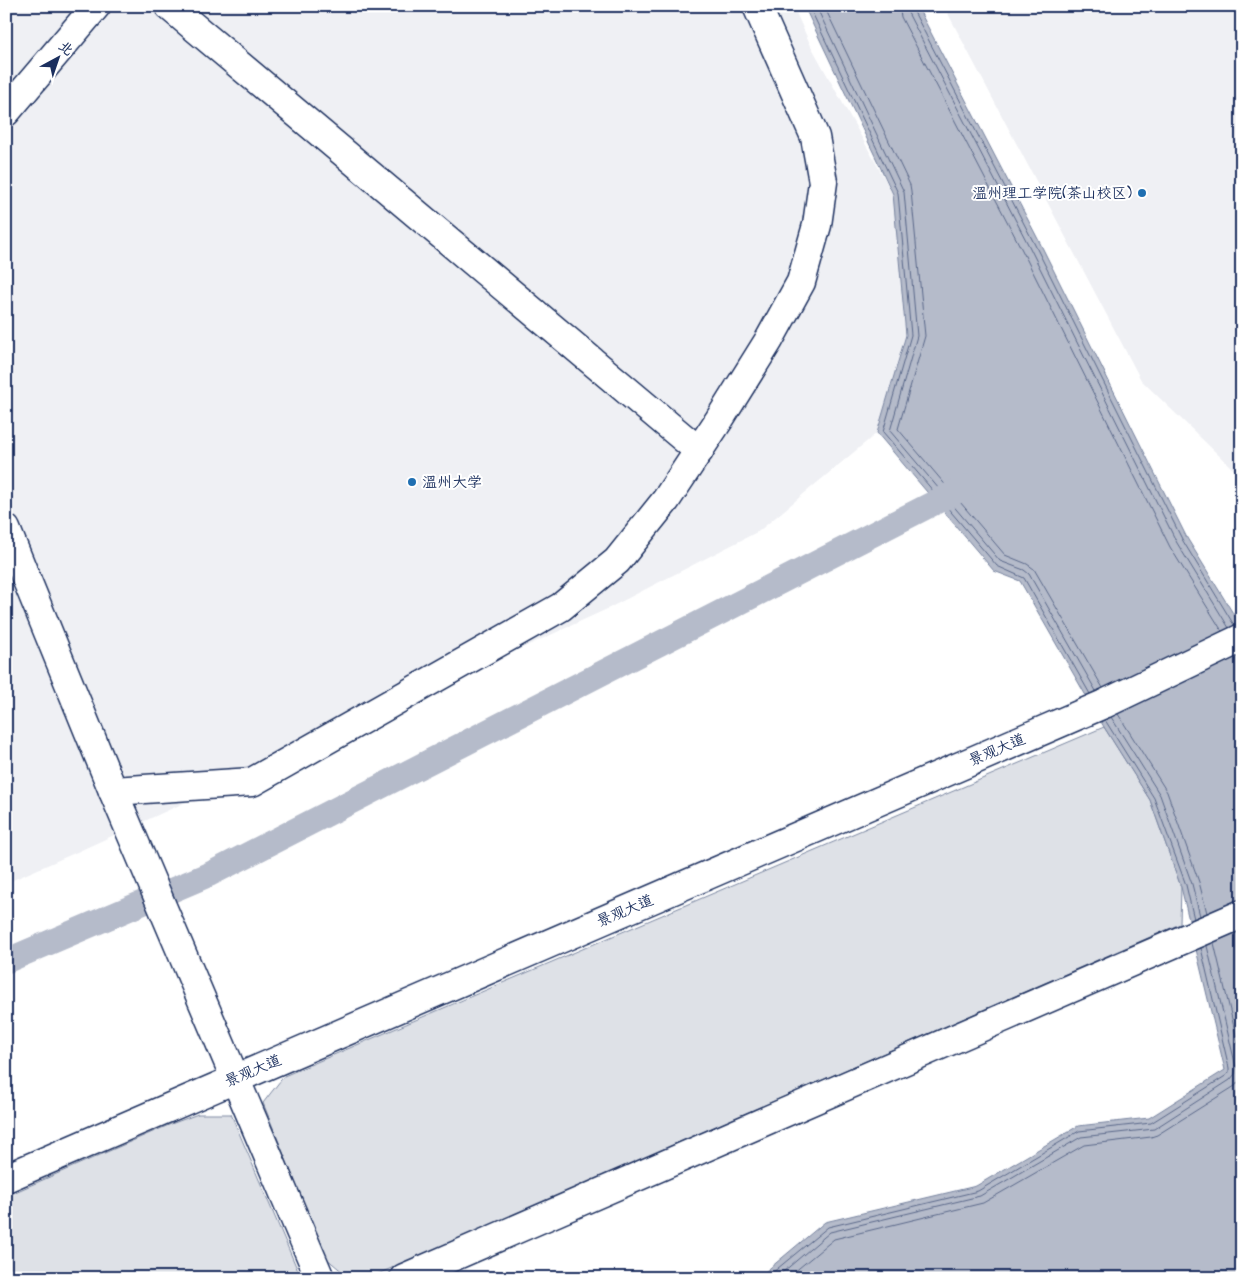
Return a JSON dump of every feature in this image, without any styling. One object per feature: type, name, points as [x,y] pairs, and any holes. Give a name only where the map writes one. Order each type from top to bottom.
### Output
[{"type":"street","points":[[6,112],[96,6]]},
{"type":"street","points":[[169,6],[699,450]]},
{"type":"street","points":[[113,791],[252,782],[561,607],[617,561],[666,500],[769,340],[801,282],[817,225],[823,182],[815,137],[757,6]]},
{"type":"street","points":[[6,529],[113,791],[320,1278]]},
{"type":"street","name":"景观大道","points":[[6,1178],[1104,704],[1242,638]]},
{"type":"street","points":[[404,1278],[1242,914]]},
{"type":"shaded area","name":"温州大学","points":[[6,6],[793,6],[811,46],[893,194],[906,335],[877,433],[759,531],[605,610],[6,883]]},
{"type":"shaded area","name":"温州理工学院(茶山校区)","points":[[944,6],[1242,6],[1242,466],[1234,470],[1141,380]]},
{"type":"shaded area","points":[[1104,727],[1150,800],[1181,887],[1180,924],[371,1277],[345,1274],[326,1258],[263,1103],[284,1076]]},
{"type":"shaded area","points":[[198,1114],[231,1114],[301,1278],[6,1278],[6,1196]]},
{"type":"water","points":[[804,6],[917,6],[1039,241],[1187,538],[1242,628],[1242,1278],[758,1278],[825,1222],[976,1186],[1078,1126],[1149,1118],[1225,1070],[1181,887],[1150,800],[1104,727],[1020,581],[994,571],[877,433],[906,335],[893,194]]},
{"type":"waterway","points":[[6,961],[210,874],[965,487]]},
{"type":"place","name":"温州理工学院(茶山校区)","points":[[1142,193]]},
{"type":"place","name":"温州大学","points":[[412,482]]}]
